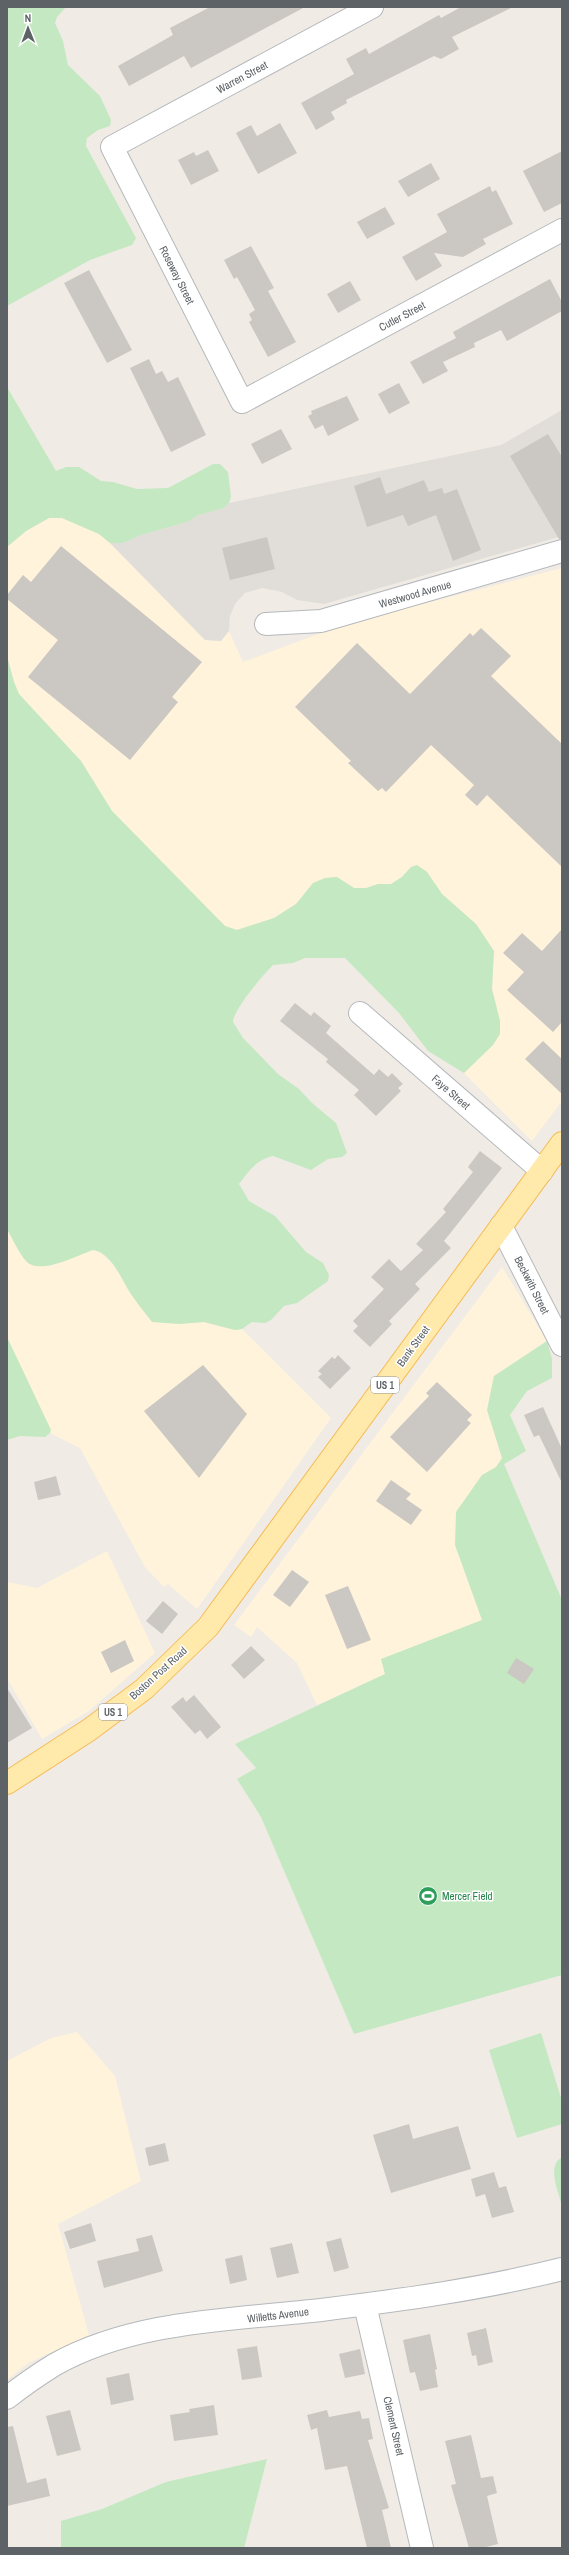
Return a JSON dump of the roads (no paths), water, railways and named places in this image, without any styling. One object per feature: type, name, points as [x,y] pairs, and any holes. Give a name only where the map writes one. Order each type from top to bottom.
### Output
[{"type":"main road","name":"Bank Street","points":[[208,1627],[562,1143]]},
{"type":"main road","name":"Boston Post Road","points":[[7,1783],[89,1730],[144,1689],[208,1627]]},
{"type":"street","name":"Warren Street","points":[[112,147],[372,7]]},
{"type":"street","name":"Roseway Street","points":[[112,147],[242,402]]},
{"type":"street","name":"Cutler Street","points":[[242,402],[562,230]]},
{"type":"street","name":"Westwood Avenue","points":[[266,624],[321,621],[562,551]]},
{"type":"street","name":"Faye Street","points":[[360,1013],[542,1171]]},
{"type":"street","name":"Beckwith Street","points":[[501,1226],[562,1345]]},
{"type":"street","name":"Willetts Avenue","points":[[7,2398],[55,2365],[83,2352],[126,2337],[181,2326],[365,2304],[488,2285],[562,2269]]},
{"type":"street","name":"Clement Street","points":[[365,2304],[422,2548]]},
{"type":"place","name":"Mercer Field","points":[[428,1896]]}]
